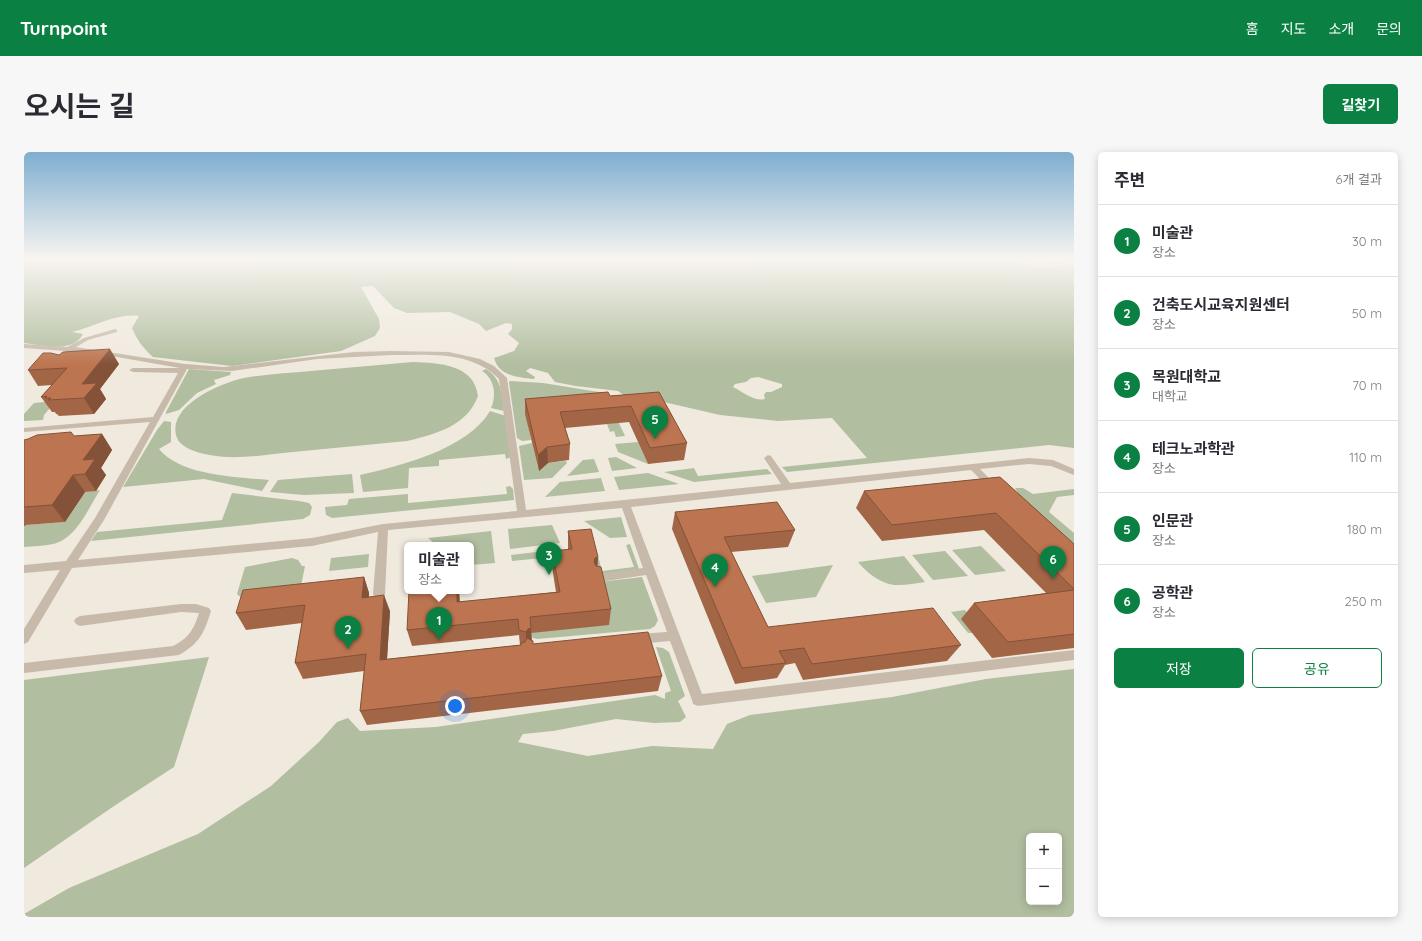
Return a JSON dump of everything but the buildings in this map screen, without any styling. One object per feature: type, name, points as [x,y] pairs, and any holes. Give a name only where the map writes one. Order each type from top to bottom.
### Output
[{"type":"street","points":[[68,349],[86,339],[115,330]]},
{"type":"street","points":[[24,346],[68,349],[79,353],[169,363],[183,369]]},
{"type":"street","points":[[133,370],[231,370],[314,357],[373,352],[442,353],[468,357],[483,362],[496,370],[503,378],[522,513]]},
{"type":"street","points":[[24,639],[69,565],[99,520],[183,369]]},
{"type":"street","points":[[24,430],[156,419]]},
{"type":"street","points":[[768,458],[787,486]]},
{"type":"street","points":[[24,569],[312,542],[383,527],[625,504],[1029,461],[1044,461],[1064,466],[1074,472]]},
{"type":"street","points":[[973,467],[1002,495]]},
{"type":"street","points":[[625,504],[698,700],[1074,654]]},
{"type":"street","points":[[379,594],[383,527]]},
{"type":"street","points":[[599,578],[650,571]]},
{"type":"street","points":[[24,668],[175,651],[189,645],[198,634],[204,611],[196,608],[181,608],[80,621]]},
{"type":"street","points":[[626,640],[673,636]]},
{"type":"green space","points":[[24,294],[365,294],[379,319],[380,328],[375,336],[341,351],[232,366],[153,357],[141,344],[132,328],[139,316],[113,318],[72,332],[83,334],[72,344],[56,347],[24,343]]},
{"type":"green space","points":[[380,294],[1074,294],[1074,448],[1049,445],[787,472],[782,467],[867,458],[832,418],[778,421],[720,415],[655,400],[628,398],[618,391],[555,382],[548,373],[530,368],[526,371],[535,377],[534,379],[515,376],[500,369],[494,358],[514,351],[519,343],[508,334],[512,329],[512,324],[506,323],[486,331],[479,324],[450,312],[407,313],[394,308]],"holes":[[[758,377],[782,384],[782,387],[771,392],[766,392],[764,395],[765,399],[761,400],[753,398],[733,387],[735,384],[746,382],[751,378]]]},
{"type":"green space","points":[[413,362],[434,363],[454,367],[463,371],[470,377],[475,385],[478,396],[473,406],[458,422],[439,432],[407,441],[234,457],[213,456],[191,450],[180,443],[177,438],[175,426],[179,416],[187,406],[197,398],[210,391],[234,381],[244,378],[269,375]]},
{"type":"green space","points":[[189,369],[231,372],[230,375],[214,380],[216,384],[197,393],[179,410],[166,414],[166,412]]},
{"type":"green space","points":[[486,369],[496,378],[500,388],[504,411],[491,408],[494,392],[492,382],[482,371]]},
{"type":"green space","points":[[510,381],[543,383],[605,393],[526,414],[531,440],[522,441],[517,438]]},
{"type":"green space","points":[[56,401],[44,415],[43,420],[24,421],[24,414],[34,403]]},
{"type":"green space","points":[[490,411],[506,416],[511,457],[506,459],[505,454],[439,460],[439,466],[409,468],[408,488],[363,492],[360,475],[413,461],[450,446],[466,436],[480,424]]},
{"type":"green space","points":[[617,419],[625,436],[616,437],[614,431],[610,432],[607,424],[613,423]]},
{"type":"green space","points":[[164,421],[171,422],[171,442],[159,449],[169,458],[181,465],[210,474],[269,480],[262,491],[204,479],[123,487]]},
{"type":"green space","points":[[638,442],[648,464],[618,452],[615,444]]},
{"type":"green space","points":[[532,443],[539,471],[548,463],[566,461],[567,463],[552,478],[524,480],[519,446]]},
{"type":"green space","points":[[616,457],[637,468],[612,471],[608,458]]},
{"type":"green space","points":[[594,459],[599,472],[567,476],[583,460]]},
{"type":"green space","points":[[694,468],[698,476],[767,469],[772,474],[694,482],[664,472]]},
{"type":"green space","points":[[648,473],[679,484],[619,490],[614,477]]},
{"type":"green space","points":[[352,474],[354,493],[304,495],[270,492],[278,480]]},
{"type":"green space","points":[[601,478],[605,491],[545,497],[560,482]]},
{"type":"green space","points":[[510,486],[513,489],[514,500],[332,518],[326,515],[325,507],[347,505],[349,499],[408,494],[408,503],[507,494],[506,487]]},
{"type":"green space","points":[[1015,488],[1023,488],[1033,494],[1074,489],[1074,495],[1057,497],[1049,512],[1074,533],[1074,552],[1020,496]]},
{"type":"green space","points":[[100,490],[81,522],[68,536],[53,544],[24,547],[24,528],[26,525],[65,522],[85,492]]},
{"type":"green space","points":[[232,493],[299,501],[309,503],[312,507],[310,515],[303,519],[91,541],[97,532],[222,520]]},
{"type":"green space","points":[[621,517],[627,537],[610,538],[584,521]]},
{"type":"green space","points":[[552,525],[560,543],[510,549],[508,529]]},
{"type":"green space","points":[[491,531],[495,563],[474,565],[474,542],[433,542],[428,538]]},
{"type":"green space","points":[[630,544],[639,569],[597,575],[590,545],[595,545],[602,571],[634,567],[626,545]]},
{"type":"green space","points":[[981,546],[1006,571],[975,575],[952,550]]},
{"type":"green space","points":[[562,549],[563,556],[512,561],[511,555]]},
{"type":"green space","points":[[945,551],[968,576],[933,580],[912,555]]},
{"type":"green space","points":[[369,554],[368,567],[329,571],[331,558]]},
{"type":"green space","points":[[904,556],[925,582],[893,585],[876,578],[858,562]]},
{"type":"green space","points":[[292,558],[298,560],[302,566],[305,566],[298,601],[252,607],[237,594],[245,567]]},
{"type":"green space","points":[[833,565],[816,597],[766,603],[752,576]]},
{"type":"green space","points":[[642,577],[658,620],[655,626],[650,629],[537,639],[533,638],[530,634],[599,582]]},
{"type":"green space","points":[[965,610],[971,618],[972,633],[968,633],[951,612]]},
{"type":"green space","points":[[656,647],[663,648],[669,652],[685,696],[678,701],[686,717],[680,722],[654,723],[616,719],[553,731],[523,734],[518,742],[588,756],[652,746],[713,749],[727,724],[750,715],[892,697],[986,679],[1074,669],[1074,917],[24,917],[24,914],[69,888],[198,834],[271,786],[319,742],[337,722],[348,718],[360,731],[436,727],[655,695],[665,699],[665,693],[671,691]]},
{"type":"green space","points":[[209,657],[174,767],[24,868],[24,680]]},
{"type":"place","name":"인문관","points":[[655,439]]},
{"type":"place","name":"목원대학교","points":[[549,575]]},
{"type":"place","name":"공학관","points":[[1053,579]]},
{"type":"place","name":"테크노과학관","points":[[715,587]]},
{"type":"place","name":"미술관","points":[[439,640]]},
{"type":"place","name":"건축도시교육지원센터","points":[[348,649]]}]
